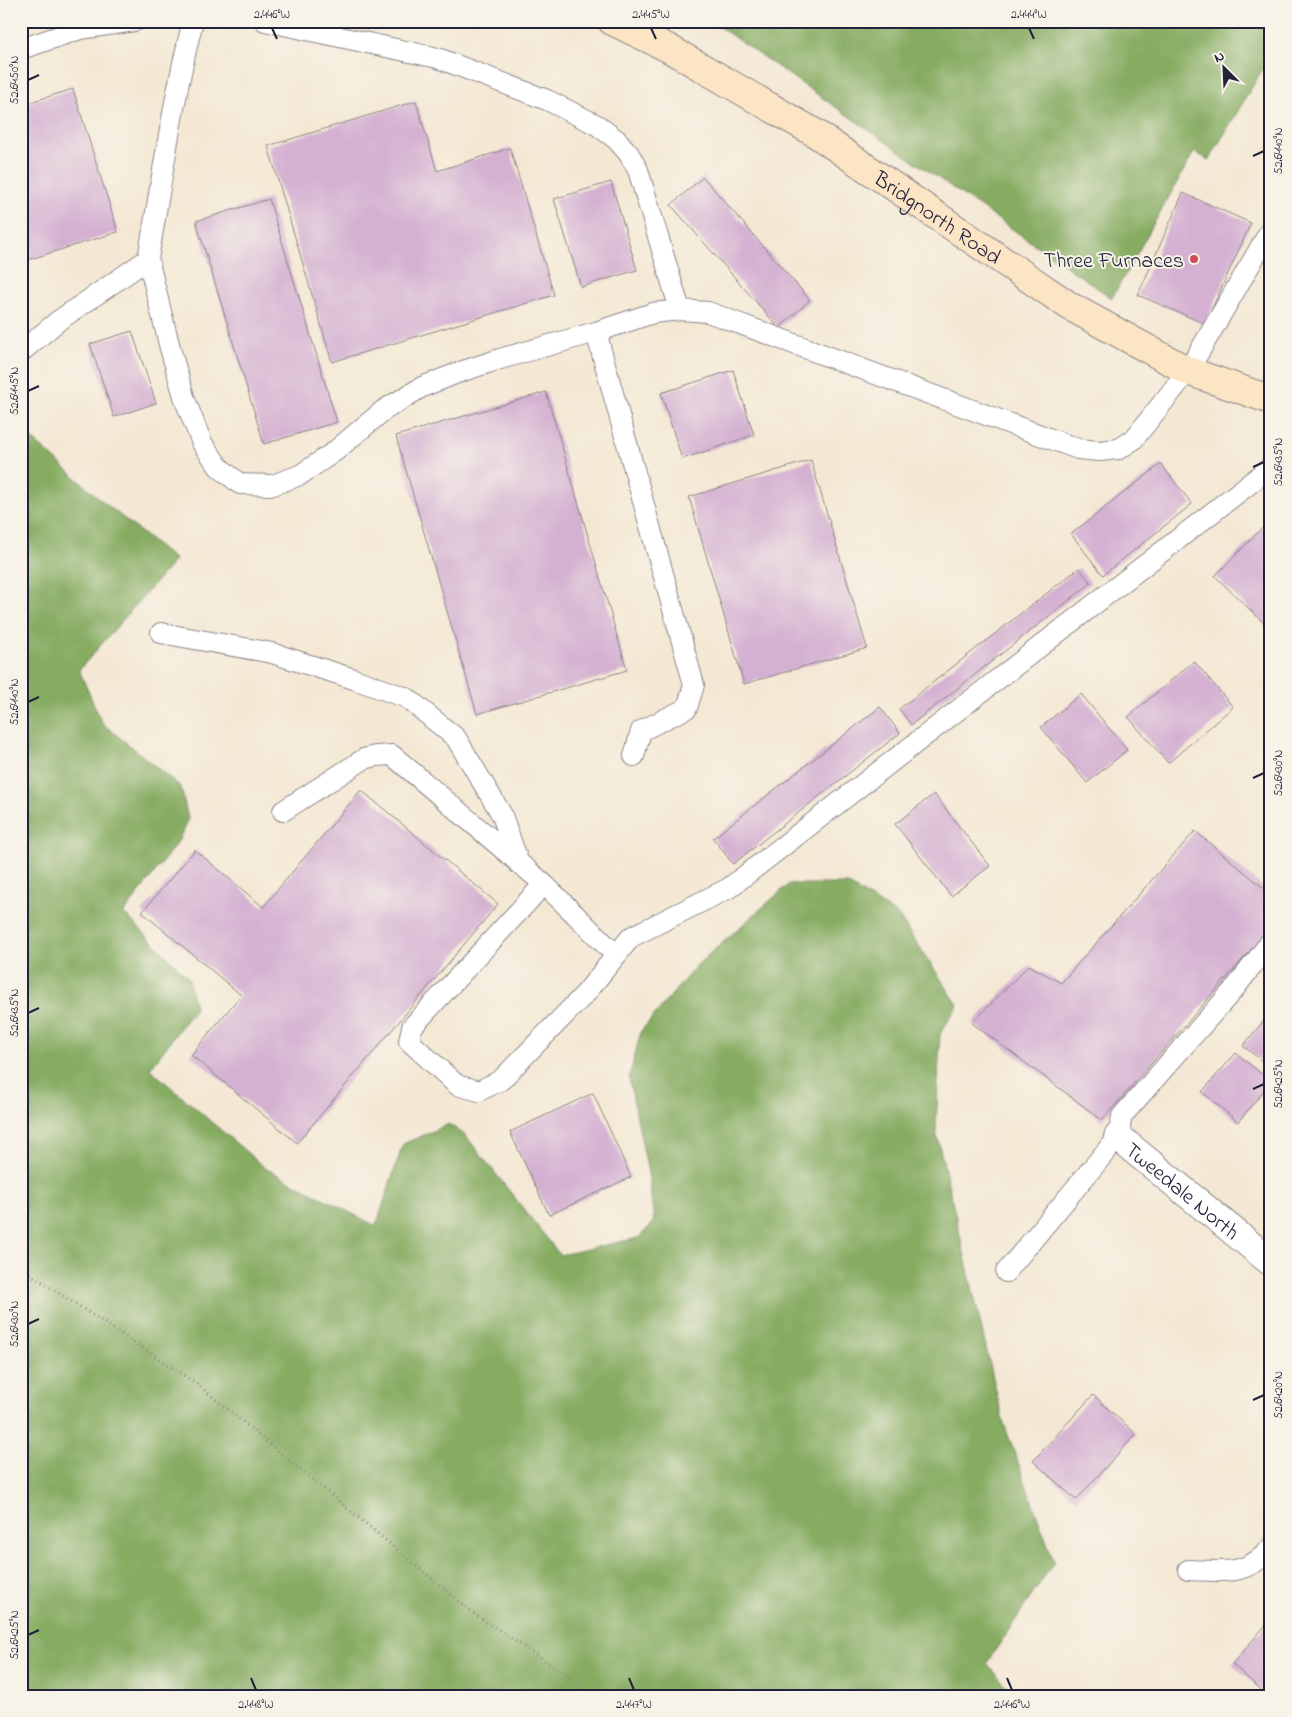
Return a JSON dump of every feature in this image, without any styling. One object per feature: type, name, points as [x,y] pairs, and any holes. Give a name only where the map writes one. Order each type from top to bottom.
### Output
[{"type":"street","name":"Bridgnorth Road","points":[[612,21],[668,48],[815,133],[1071,307],[1188,370],[1271,400]]},
{"type":"street","name":"Tweedale North","points":[[1118,1137],[1271,1262]]},
{"type":"lane","points":[[21,49],[80,29],[135,21]]},
{"type":"lane","points":[[193,21],[173,111],[148,259],[185,400],[202,443],[219,467],[240,484],[273,485],[300,475],[334,452],[384,410],[422,387],[500,359],[596,332],[653,313],[680,310],[708,312],[1078,449],[1100,451],[1118,449],[1133,440],[1188,370],[1271,229]]},
{"type":"lane","points":[[265,21],[438,58],[547,100],[597,125],[617,140],[638,170],[680,310]]},
{"type":"lane","points":[[21,352],[58,321],[148,259]]},
{"type":"lane","points":[[596,332],[694,685],[687,708],[641,731],[634,756]]},
{"type":"lane","points":[[544,884],[412,1027],[409,1042],[457,1084],[479,1091],[501,1080],[585,994],[631,937],[729,888],[1271,467]]},
{"type":"lane","points":[[161,633],[272,653],[407,698],[456,738],[502,815],[519,864]]},
{"type":"lane","points":[[282,811],[364,759],[392,755],[544,884],[616,955]]},
{"type":"lane","points":[[1006,1272],[1118,1137],[1122,1116],[1235,988],[1271,942]]},
{"type":"lane","points":[[1188,1570],[1228,1571],[1247,1567],[1262,1558],[1271,1548]]},
{"type":"path","points":[[21,1268],[197,1384],[477,1616],[570,1677],[589,1696]]},
{"type":"green space","points":[[711,21],[1271,21],[1271,55],[1209,160],[1194,152],[1112,298]]},
{"type":"green space","points":[[21,429],[100,499],[175,560],[79,670],[102,723],[181,787],[188,819],[179,840],[124,913],[188,977],[195,1008],[150,1069],[265,1168],[376,1226],[403,1144],[449,1124],[466,1136],[560,1255],[638,1238],[654,1222],[649,1178],[629,1078],[641,1031],[697,965],[789,884],[847,884],[898,915],[958,1005],[940,1034],[936,1131],[1003,1421],[1054,1562],[987,1663],[1015,1696],[21,1696]]},
{"type":"building","points":[[73,89],[118,232],[21,262],[21,105]]},
{"type":"building","points":[[416,101],[437,171],[510,148],[554,295],[332,362],[268,146]]},
{"type":"building","points":[[703,177],[810,300],[779,328],[671,205]]},
{"type":"building","points":[[611,182],[637,270],[581,287],[554,199]]},
{"type":"building","name":"Three Furnaces","points":[[1183,193],[1251,223],[1205,324],[1138,295]]},
{"type":"building","points":[[269,199],[337,422],[264,444],[196,221]]},
{"type":"building","points":[[132,331],[156,403],[114,417],[90,344]]},
{"type":"building","points":[[733,370],[754,435],[682,459],[661,393]]},
{"type":"building","points":[[546,392],[627,670],[477,714],[396,436]]},
{"type":"building","points":[[811,460],[867,648],[744,684],[689,497]]},
{"type":"building","points":[[1161,464],[1192,504],[1103,575],[1071,534]]},
{"type":"building","points":[[1271,519],[1271,630],[1215,576]]},
{"type":"building","points":[[1079,568],[1091,583],[911,725],[899,709]]},
{"type":"building","points":[[1194,661],[1233,707],[1168,763],[1128,717]]},
{"type":"building","points":[[1081,694],[1127,750],[1087,783],[1041,727]]},
{"type":"building","points":[[880,707],[900,733],[733,864],[713,838]]},
{"type":"building","points":[[361,790],[498,904],[297,1143],[191,1055],[241,995],[142,912],[195,850],[263,907]]},
{"type":"building","points":[[934,794],[990,866],[951,896],[895,824]]},
{"type":"building","points":[[1195,831],[1271,894],[1271,927],[1102,1120],[972,1023],[1029,965],[1061,983]]},
{"type":"building","points":[[1271,1012],[1271,1068],[1243,1046]]},
{"type":"building","points":[[1236,1053],[1271,1082],[1238,1122],[1202,1092]]},
{"type":"building","points":[[593,1093],[631,1177],[549,1215],[510,1132]]},
{"type":"building","points":[[1093,1395],[1136,1434],[1076,1500],[1033,1461]]},
{"type":"building","points":[[1271,1619],[1271,1696],[1268,1696],[1232,1664]]},
{"type":"place","name":"Three Furnaces","points":[[1194,259]]}]
